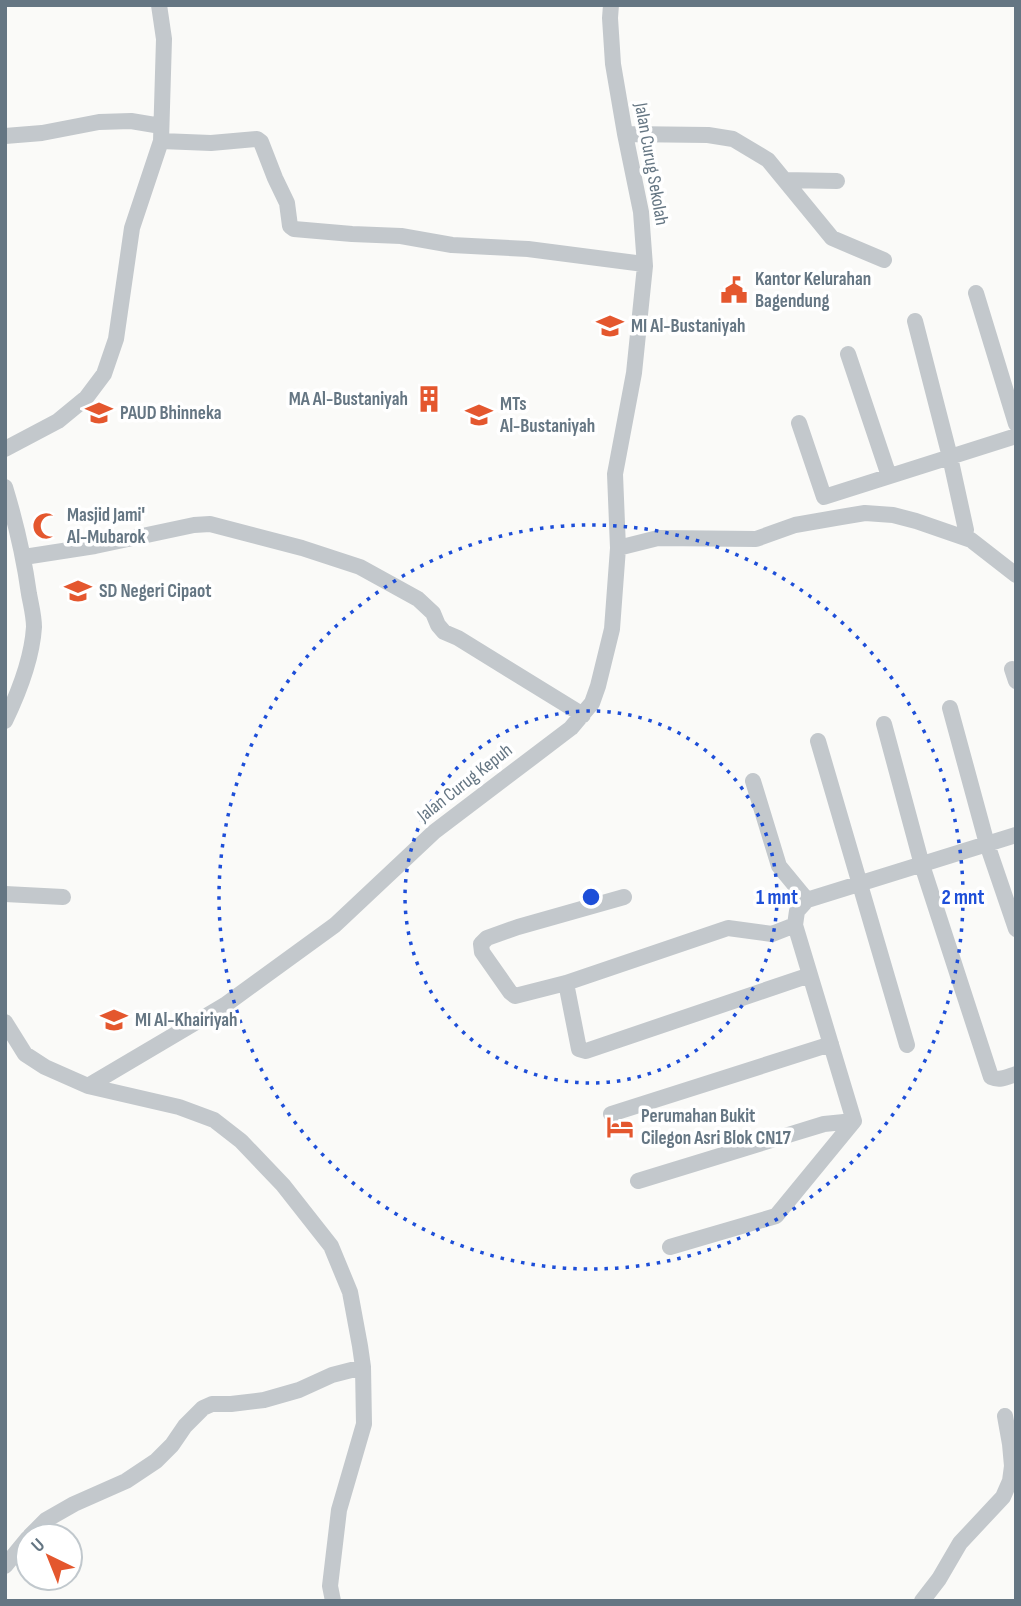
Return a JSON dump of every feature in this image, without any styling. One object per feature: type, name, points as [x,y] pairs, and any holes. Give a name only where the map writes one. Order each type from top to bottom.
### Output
[{"type":"street","points":[[5,449],[58,421],[74,409],[104,374],[116,339],[132,228],[161,133],[163,39],[159,5]]},
{"type":"street","name":"Jalan Curug Sekolah","points":[[611,5],[612,64],[641,212],[645,264],[634,373]]},
{"type":"street","points":[[5,136],[42,133],[99,122],[131,121],[161,133],[211,143],[257,139],[261,142],[287,203],[290,226],[294,229],[401,236],[452,245],[528,248],[645,264]]},
{"type":"street","points":[[625,134],[708,135],[733,139],[768,160],[832,239],[884,260]]},
{"type":"street","points":[[785,180],[837,181]]},
{"type":"street","points":[[976,293],[1016,424]]},
{"type":"street","points":[[915,321],[967,530]]},
{"type":"street","points":[[848,354],[889,476]]},
{"type":"street","name":"Jalan Curug Kepuh","points":[[88,1086],[225,1006],[335,925],[434,832],[571,728],[583,715],[592,703],[598,686],[612,629],[618,548],[615,474],[634,373]]},
{"type":"street","points":[[799,423],[824,497],[1016,436]]},
{"type":"street","points":[[5,487],[24,557],[34,625],[15,701],[5,721]]},
{"type":"street","points":[[618,548],[658,538],[756,539],[795,525],[865,513],[916,520],[971,540],[1016,575]]},
{"type":"street","points":[[24,557],[210,524],[302,548],[360,567],[418,599],[433,613],[444,632],[583,715]]},
{"type":"street","points":[[950,708],[987,844],[1016,929]]},
{"type":"street","points":[[884,724],[922,865],[991,1077],[1002,1079],[1016,1074]]},
{"type":"street","points":[[818,741],[907,1045]]},
{"type":"street","points":[[754,782],[779,866],[807,900]]},
{"type":"street","points":[[854,1121],[795,925],[797,911],[807,900],[1016,835]]},
{"type":"street","points":[[5,894],[63,897]]},
{"type":"street","points":[[624,897],[487,938],[481,944],[482,952],[515,996],[566,983],[728,928],[772,934],[795,925]]},
{"type":"street","points":[[566,983],[579,1049],[586,1051],[810,975]]},
{"type":"street","points":[[5,1022],[25,1054],[46,1067],[88,1086],[179,1107],[214,1120],[242,1142],[284,1185],[331,1246],[350,1292],[363,1367],[364,1423],[339,1510],[330,1586],[333,1601]]},
{"type":"street","points":[[611,1114],[831,1044]]},
{"type":"street","points":[[638,1181],[824,1124],[854,1121]]},
{"type":"street","points":[[670,1247],[776,1216],[854,1121]]},
{"type":"street","points":[[44,1522],[74,1504],[126,1481],[156,1461],[203,1408],[212,1404],[264,1400],[299,1390],[332,1375],[363,1367]]},
{"type":"street","points":[[922,1601],[939,1579],[960,1543],[1003,1497],[1010,1481],[1012,1466],[1005,1416]]},
{"type":"place","name":"Kantor Kelurahan Bagendung","points":[[734,290]]},
{"type":"place","name":"MI Al-Bustaniyah","points":[[610,326]]},
{"type":"place","name":"MA Al-Bustaniyah","points":[[429,399]]},
{"type":"place","name":"PAUD Bhinneka","points":[[99,413]]},
{"type":"place","name":"MTs Al-Bustaniyah","points":[[479,415]]},
{"type":"place","name":"Masjid Jami' Al-Mubarok","points":[[46,526]]},
{"type":"place","name":"SD Negeri Cipaot","points":[[78,591]]},
{"type":"place","name":"MI Al-Khairiyah","points":[[114,1020]]},
{"type":"place","name":"Perumahan Bukit Cilegon Asri Blok CN17","points":[[620,1127]]}]
